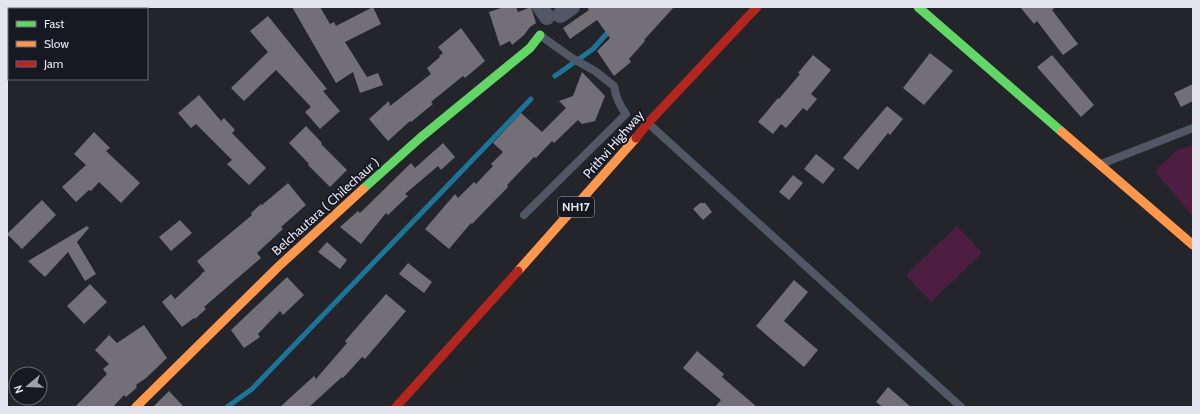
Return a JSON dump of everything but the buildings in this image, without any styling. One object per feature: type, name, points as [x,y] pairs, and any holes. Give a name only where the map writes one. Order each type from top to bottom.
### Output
[{"type":"main road","name":"Prithvi Highway","points":[[396,407],[623,154],[648,123],[757,7]]},
{"type":"main road","points":[[918,7],[1098,165],[1193,245]]},
{"type":"main road","name":"Belchautara ( Chilechaur )","points":[[136,407],[267,277],[336,213],[420,138],[530,48],[540,35]]},
{"type":"lane","points":[[524,214],[626,114],[616,98],[614,86],[540,35]]},
{"type":"lane","points":[[648,123],[961,407]]},
{"type":"lane","points":[[1098,165],[1193,128]]},
{"type":"shaded area","points":[[1193,145],[1193,217],[1155,171],[1177,150]]},
{"type":"shaded area","points":[[957,226],[982,253],[931,302],[906,275]]},
{"type":"waterway","points":[[555,76],[593,49],[610,30]]},
{"type":"waterway","points":[[227,407],[252,389],[531,99]]},
{"type":"traffic: fast","points":[[918,7],[1062,132]]},
{"type":"traffic: fast","points":[[363,189],[420,138],[530,48],[540,35]]},
{"type":"traffic: slow","points":[[1062,132],[1193,245]]},
{"type":"traffic: slow","points":[[518,271],[636,138]]},
{"type":"traffic: slow","points":[[136,407],[279,266],[363,189]]},
{"type":"traffic: jam","points":[[636,138],[648,123],[757,7]]},
{"type":"traffic: jam","points":[[396,407],[518,271]]}]
